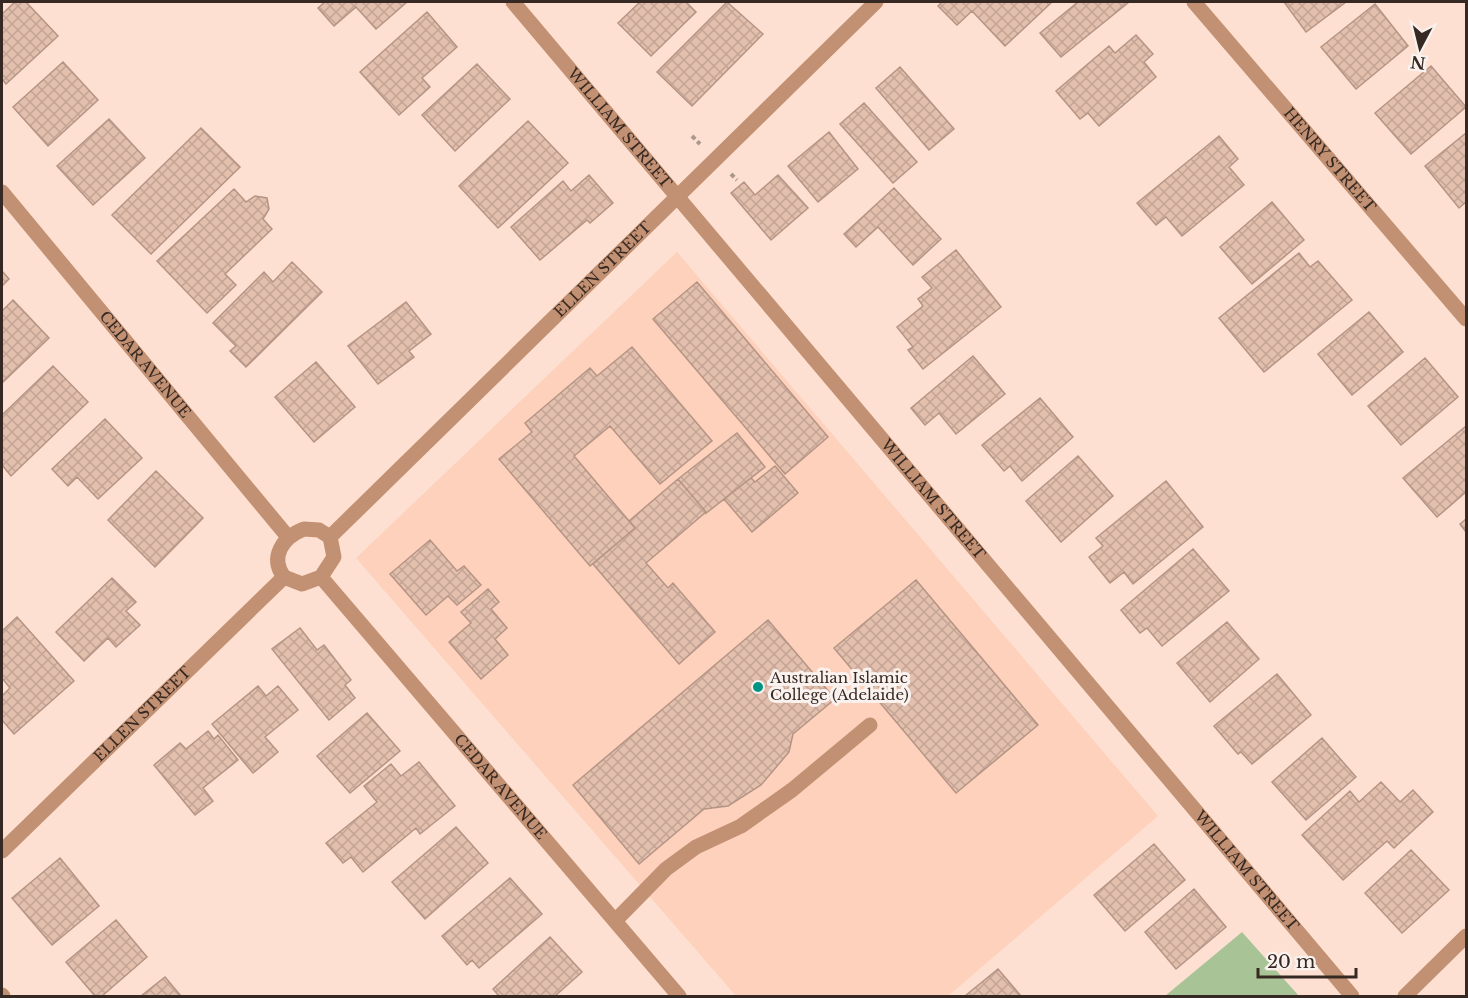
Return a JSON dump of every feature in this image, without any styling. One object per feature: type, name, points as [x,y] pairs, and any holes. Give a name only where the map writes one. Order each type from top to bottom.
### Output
[{"type":"street","name":"WILLIAM STREET","points":[[513,2],[1352,996]]},
{"type":"street","name":"ELLEN STREET","points":[[330,537],[876,2]]},
{"type":"street","name":"HENRY STREET","points":[[1194,2],[1467,319]]},
{"type":"street","name":"CEDAR AVENUE","points":[[2,192],[288,537]]},
{"type":"street","points":[[304,529],[319,530],[330,537],[334,557],[321,577],[302,584],[284,577],[278,556],[282,543],[288,537],[304,529]]},
{"type":"street","name":"ELLEN STREET","points":[[2,851],[284,577]]},
{"type":"street","name":"CEDAR AVENUE","points":[[321,577],[679,996]]},
{"type":"street","points":[[616,920],[666,869],[696,847],[741,826],[870,725]]},
{"type":"street","points":[[1405,996],[1467,936]]},
{"type":"shaded area","name":"Australian Islamic College (Adelaide)","points":[[677,252],[1158,816],[948,996],[736,996],[356,558]]},
{"type":"green space","points":[[1242,932],[1299,996],[1165,996]]},
{"type":"building","points":[[15,2],[26,2],[58,36],[6,84],[2,79],[2,14]]},
{"type":"building","points":[[325,2],[407,2],[376,29],[356,7],[334,26],[318,8]]},
{"type":"building","points":[[640,2],[686,2],[696,12],[651,56],[618,23]]},
{"type":"building","points":[[727,2],[763,34],[692,106],[657,72]]},
{"type":"building","points":[[942,2],[1052,2],[1005,46],[972,11],[957,25],[938,6]]},
{"type":"building","points":[[1078,2],[1129,2],[1061,57],[1040,33]]},
{"type":"building","points":[[1284,2],[1346,2],[1306,32]]},
{"type":"building","points":[[1375,4],[1408,46],[1356,89],[1321,47]]},
{"type":"building","points":[[427,12],[457,47],[422,78],[430,87],[399,115],[360,72]]},
{"type":"building","points":[[1136,35],[1153,54],[1144,62],[1156,77],[1099,126],[1088,113],[1080,119],[1056,91],[1109,46],[1115,53]]},
{"type":"building","points":[[63,62],[98,100],[48,146],[13,107]]},
{"type":"building","points":[[477,64],[510,99],[455,151],[422,115]]},
{"type":"building","points":[[1431,66],[1466,107],[1411,154],[1375,113]]},
{"type":"building","points":[[900,67],[954,129],[929,150],[876,88]]},
{"type":"building","points":[[864,103],[917,162],[893,183],[840,124]]},
{"type":"building","points":[[109,119],[145,158],[93,205],[57,166]]},
{"type":"building","points":[[528,121],[568,163],[498,228],[459,186]]},
{"type":"building","points":[[201,128],[240,167],[151,254],[112,215]]},
{"type":"building","points":[[829,132],[858,169],[818,202],[788,166]]},
{"type":"building","points":[[1466,133],[1466,202],[1459,208],[1425,166]]},
{"type":"building","points":[[1219,136],[1238,159],[1229,167],[1244,185],[1182,236],[1166,217],[1156,225],[1137,203]]},
{"type":"building","points":[[589,175],[613,203],[590,223],[587,220],[540,260],[511,227],[563,181],[571,191]]},
{"type":"building","points":[[778,175],[808,208],[771,240],[731,193],[744,182],[755,195]]},
{"type":"building","points":[[894,188],[941,239],[913,265],[878,227],[856,247],[844,234]]},
{"type":"building","points":[[234,189],[246,202],[255,196],[267,198],[269,209],[263,219],[272,229],[225,274],[236,285],[207,313],[157,261]]},
{"type":"building","points":[[1272,202],[1304,240],[1252,284],[1220,247]]},
{"type":"building","points":[[956,250],[1001,307],[923,369],[908,350],[913,347],[897,327],[923,306],[918,299],[932,288],[922,277]]},
{"type":"building","points":[[1299,253],[1310,267],[1318,261],[1352,300],[1264,372],[1219,318]]},
{"type":"building","points":[[292,262],[322,292],[246,367],[230,351],[236,346],[213,323],[264,272],[273,282]]},
{"type":"building","points":[[2,271],[9,279],[2,286]]},
{"type":"building","points":[[697,282],[828,437],[785,474],[653,319]]},
{"type":"building","points":[[13,300],[49,338],[2,383],[2,311]]},
{"type":"building","points":[[406,302],[431,334],[409,351],[414,357],[378,384],[348,346]]},
{"type":"building","points":[[1369,312],[1403,352],[1352,395],[1318,354]]},
{"type":"building","points":[[632,347],[712,441],[660,484],[610,426],[574,456],[635,528],[590,566],[499,459],[532,432],[525,423],[590,368],[597,376]]},
{"type":"building","points":[[973,356],[1005,394],[956,434],[939,413],[925,425],[911,408]]},
{"type":"building","points":[[1425,358],[1458,397],[1401,445],[1368,406]]},
{"type":"building","points":[[316,362],[355,407],[314,442],[275,397]]},
{"type":"building","points":[[53,366],[88,402],[11,476],[2,465],[2,415]]},
{"type":"building","points":[[1040,398],[1073,437],[1022,481],[1010,466],[1004,471],[982,445]]},
{"type":"building","points":[[105,419],[142,458],[98,499],[77,477],[68,486],[52,469]]},
{"type":"building","points":[[1466,426],[1466,492],[1437,517],[1403,478]]},
{"type":"building","points":[[737,433],[765,467],[705,514],[706,512],[678,479]]},
{"type":"building","points":[[1078,456],[1113,496],[1061,542],[1026,501]]},
{"type":"building","points":[[775,466],[798,493],[752,532],[724,499],[751,478],[755,482]]},
{"type":"building","points":[[156,471],[203,518],[155,567],[108,520]]},
{"type":"building","points":[[678,479],[706,512],[646,563],[668,588],[673,583],[715,632],[679,664],[593,564],[635,528],[629,521]]},
{"type":"building","points":[[1166,481],[1203,527],[1133,584],[1124,572],[1110,583],[1089,557],[1103,546],[1096,538]]},
{"type":"building","points":[[1466,519],[1466,532],[1460,524]]},
{"type":"building","points":[[430,540],[457,571],[464,566],[481,585],[457,605],[448,596],[426,615],[390,574]]},
{"type":"building","points":[[1193,549],[1229,591],[1162,646],[1147,628],[1140,633],[1121,610]]},
{"type":"building","points":[[112,578],[136,602],[126,611],[140,625],[116,647],[108,638],[84,661],[56,632]]},
{"type":"building","points":[[916,580],[1038,725],[956,793],[834,648]]},
{"type":"building","points":[[488,589],[499,602],[491,609],[507,628],[495,639],[508,655],[481,679],[449,642],[471,623],[461,612]]},
{"type":"building","points":[[17,617],[74,681],[14,734],[2,720],[2,696],[10,688],[2,678],[2,631]]},
{"type":"building","points":[[768,620],[835,699],[793,734],[789,752],[761,785],[728,806],[704,809],[639,864],[573,785]]},
{"type":"building","points":[[1227,622],[1259,659],[1210,702],[1177,663]]},
{"type":"building","points":[[300,628],[317,650],[324,645],[351,680],[345,685],[355,698],[329,720],[272,649]]},
{"type":"building","points":[[1277,674],[1311,715],[1252,764],[1241,752],[1238,754],[1214,726]]},
{"type":"building","points":[[258,686],[266,696],[278,686],[298,710],[265,737],[278,752],[253,773],[212,724]]},
{"type":"building","points":[[367,713],[400,751],[350,793],[317,756]]},
{"type":"building","points":[[208,731],[214,739],[218,735],[238,760],[203,788],[213,801],[195,815],[154,765],[180,743],[186,749]]},
{"type":"building","points":[[1322,738],[1356,777],[1306,820],[1272,782]]},
{"type":"building","points":[[419,762],[455,806],[420,834],[416,828],[363,872],[351,857],[343,863],[326,843],[377,802],[364,786],[391,764],[401,776]]},
{"type":"building","points":[[1381,782],[1400,802],[1413,790],[1433,812],[1394,848],[1387,841],[1343,880],[1302,835],[1350,791],[1359,802]]},
{"type":"building","points":[[456,827],[488,863],[425,919],[392,882]]},
{"type":"building","points":[[1154,844],[1185,880],[1125,931],[1094,895]]},
{"type":"building","points":[[1411,850],[1449,890],[1402,933],[1365,893]]},
{"type":"building","points":[[60,858],[99,906],[52,945],[12,898]]},
{"type":"building","points":[[510,878],[542,914],[479,968],[472,960],[467,965],[442,936]]},
{"type":"building","points":[[1194,889],[1226,927],[1176,969],[1145,932]]},
{"type":"building","points":[[116,920],[147,957],[102,996],[95,996],[66,962]]},
{"type":"building","points":[[550,937],[582,972],[555,996],[499,996],[493,989]]},
{"type":"building","points":[[998,969],[1021,996],[965,996]]},
{"type":"building","points":[[165,977],[181,996],[141,996]]},
{"type":"place","name":"Australian Islamic College (Adelaide)","points":[[758,687]]}]
